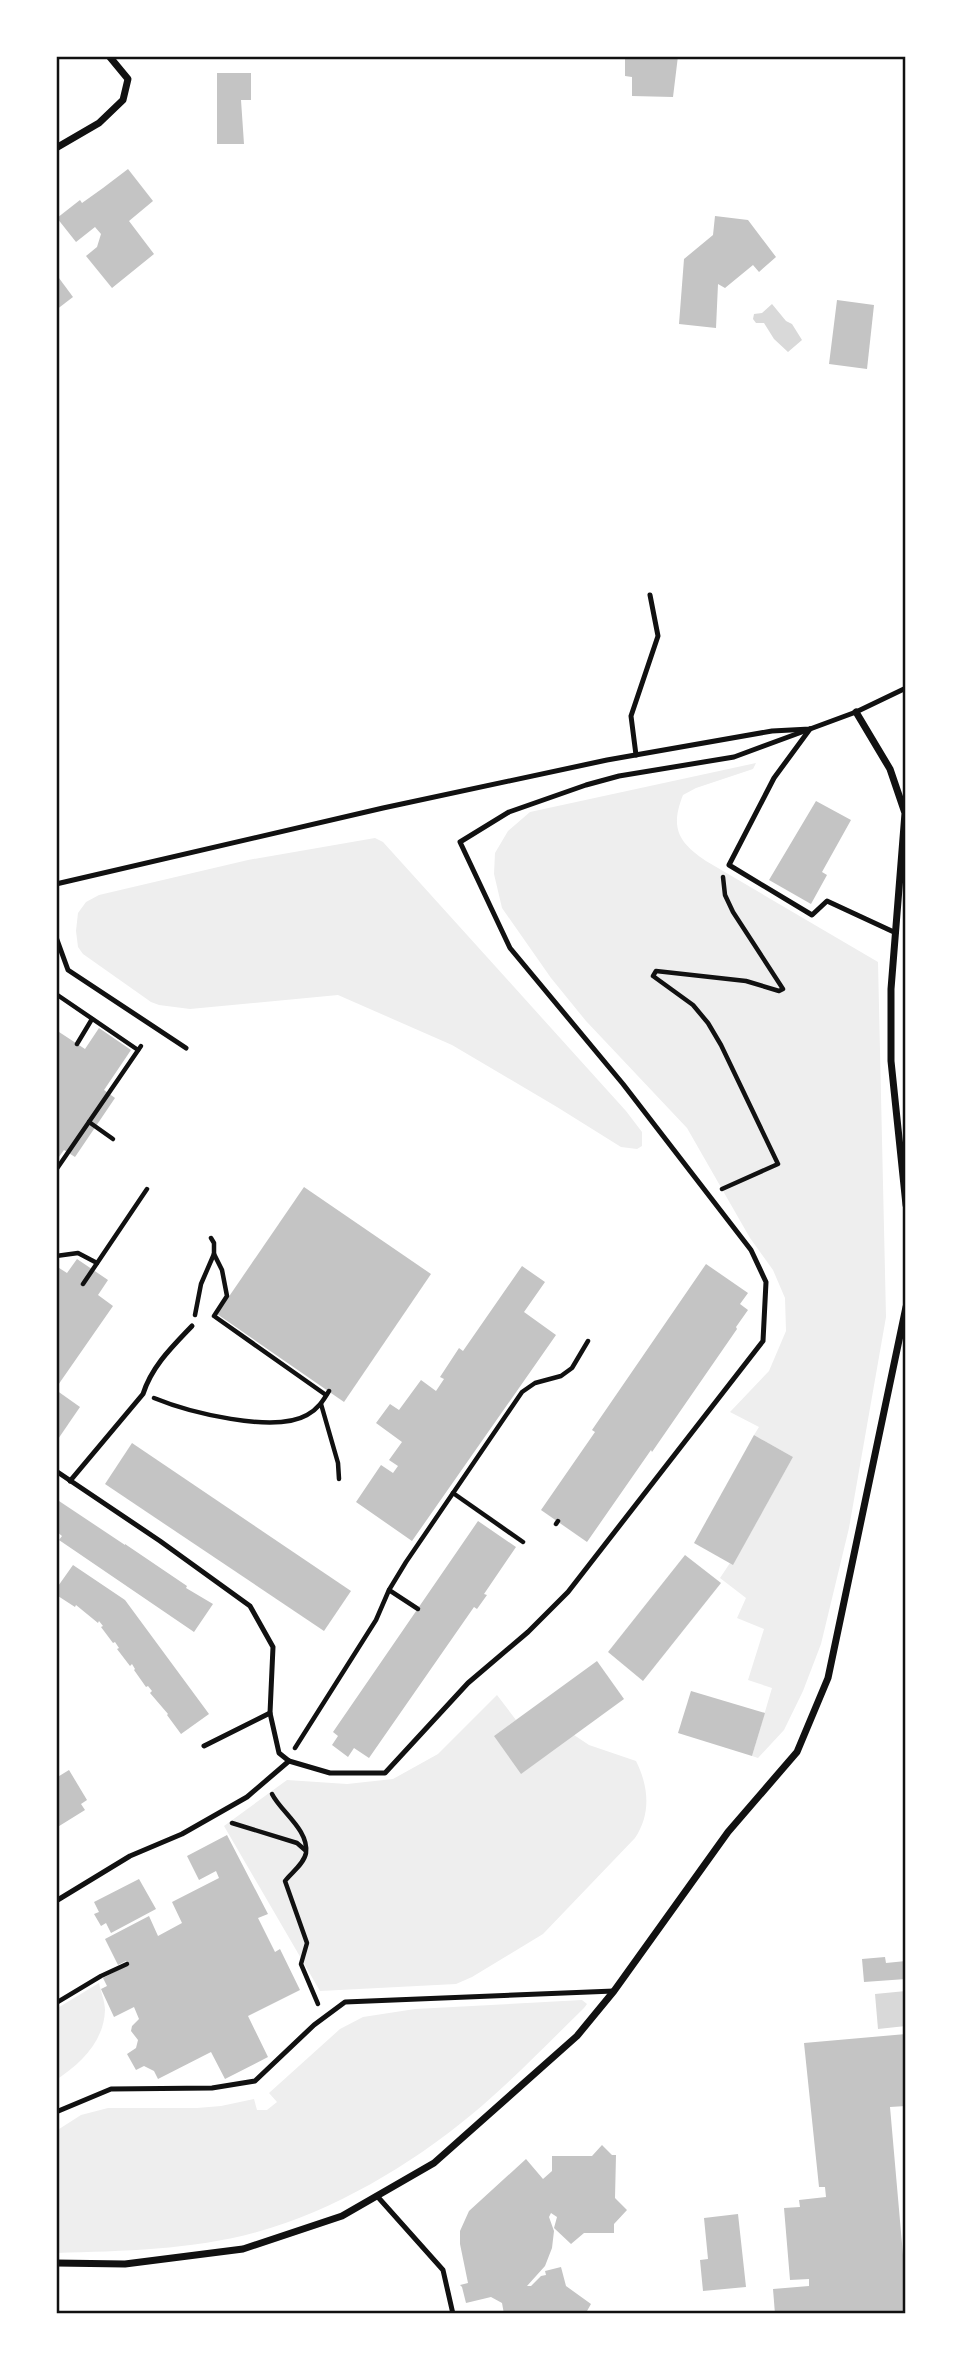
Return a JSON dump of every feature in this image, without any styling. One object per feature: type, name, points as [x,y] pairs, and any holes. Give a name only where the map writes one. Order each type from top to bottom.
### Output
[{"type":"street","points":[[56,148],[99,123],[123,100],[128,79],[109,56]]},
{"type":"street","points":[[856,712],[890,769],[905,813],[891,989],[891,1061],[906,1205]]},
{"type":"street","points":[[56,2263],[125,2264],[243,2249],[342,2216],[435,2163],[577,2036],[614,1990],[728,1832],[797,1752],[828,1678],[906,1307]]},
{"type":"lane","points":[[636,755],[631,716],[658,636],[650,594]]},
{"type":"lane","points":[[56,1471],[250,1606],[273,1647],[270,1713],[279,1753],[289,1761],[330,1773],[385,1773],[468,1683],[528,1632],[568,1592],[763,1340],[766,1282],[751,1251],[623,1084],[510,948],[460,842],[509,812],[586,785],[619,776],[734,757],[856,712],[906,688]]},
{"type":"lane","points":[[56,884],[370,811],[607,760],[772,731],[810,729]]},
{"type":"lane","points":[[810,729],[774,778],[729,864],[812,915],[827,901],[896,933]]},
{"type":"lane","points":[[56,937],[68,970],[186,1048]]},
{"type":"lane","points":[[70,1481],[143,1394],[158,1363],[192,1326]]},
{"type":"lane","points":[[204,1746],[270,1713]]},
{"type":"lane","points":[[56,1901],[130,1856],[182,1834],[247,1797],[289,1761]]},
{"type":"lane","points":[[56,2112],[111,2089],[212,2088],[255,2081],[345,2002],[614,1990]]},
{"type":"lane","points":[[377,2196],[443,2270],[453,2314]]},
{"type":"path","points":[[708,1195],[778,1164],[708,1023],[693,1005],[653,975],[656,971],[746,981],[779,991],[783,989],[729,904],[722,878],[729,864]]},
{"type":"path","points":[[56,994],[112,1035],[139,1048],[56,1170]]},
{"type":"path","points":[[77,1044],[92,1019]]},
{"type":"path","points":[[89,1122],[113,1139]]},
{"type":"path","points":[[83,1284],[147,1189]]},
{"type":"path","points":[[192,1326],[201,1284],[214,1254],[214,1242],[211,1238]]},
{"type":"path","points":[[56,1256],[78,1253],[97,1263]]},
{"type":"path","points":[[143,1394],[200,1412],[268,1423],[305,1417],[321,1404],[328,1393],[214,1316],[227,1296],[222,1270],[214,1254]]},
{"type":"path","points":[[289,1761],[298,1742],[376,1620],[406,1562],[522,1392],[535,1383],[561,1376],[572,1368],[588,1341]]},
{"type":"path","points":[[321,1404],[338,1463],[339,1479]]},
{"type":"path","points":[[453,1493],[523,1542]]},
{"type":"path","points":[[390,1590],[418,1609]]},
{"type":"path","points":[[268,1779],[276,1801],[299,1831],[305,1851],[304,1857],[285,1881],[307,1943],[301,1964],[324,2018]]},
{"type":"path","points":[[213,1817],[298,1843],[305,1851]]},
{"type":"path","points":[[56,2003],[127,1964]]},
{"type":"shaded area","points":[[772,304],[786,321],[792,324],[802,340],[788,352],[774,339],[764,323],[756,323],[753,319],[754,314],[762,313]]},
{"type":"shaded area","points":[[756,763],[753,769],[683,795],[677,825],[683,840],[706,861],[878,962],[886,1317],[849,1528],[821,1644],[784,1730],[758,1758],[752,1756],[772,1688],[748,1680],[764,1629],[737,1618],[746,1598],[720,1578],[730,1563],[733,1564],[793,1457],[754,1435],[759,1427],[730,1412],[769,1371],[786,1331],[785,1298],[773,1270],[750,1238],[687,1128],[586,1021],[551,978],[502,908],[494,874],[495,853],[508,831],[530,812]]},
{"type":"shaded area","points":[[375,838],[383,842],[626,1111],[642,1132],[642,1146],[637,1149],[621,1147],[452,1045],[338,995],[190,1009],[159,1005],[83,954],[78,947],[78,913],[86,902],[99,895],[248,860]]},
{"type":"shaded area","points":[[497,1695],[516,1720],[494,1736],[574,1735],[589,1745],[636,1761],[646,1790],[646,1810],[635,1838],[543,1934],[472,1977],[456,1984],[320,1991],[224,1826],[287,1780],[347,1784],[393,1779],[438,1754]]},
{"type":"shaded area","points":[[99,1983],[105,2010],[100,2032],[82,2059],[56,2080],[56,2009]]},
{"type":"shaded area","points":[[906,1991],[906,2026],[878,2029],[875,1994]]},
{"type":"shaded area","points":[[582,2000],[587,2004],[584,2008],[471,2115],[397,2168],[342,2199],[286,2223],[208,2243],[56,2253],[56,2131],[81,2115],[108,2108],[197,2108],[254,2099],[257,2110],[267,2110],[277,2102],[269,2093],[340,2029],[363,2017],[415,2009]]},
{"type":"building","points":[[625,56],[678,56],[673,97],[632,96],[632,77],[625,76]]},
{"type":"building","points":[[217,73],[251,73],[251,100],[241,100],[244,144],[217,144]]},
{"type":"building","points":[[128,169],[153,201],[129,221],[154,254],[112,288],[86,256],[97,247],[101,234],[95,227],[76,242],[57,218]]},
{"type":"building","points":[[715,216],[748,220],[776,257],[759,272],[753,265],[725,288],[718,284],[716,328],[679,324],[684,259],[713,235]]},
{"type":"building","points":[[56,274],[73,297],[56,310]]},
{"type":"building","points":[[837,300],[874,305],[867,369],[829,364]]},
{"type":"building","points":[[816,801],[851,820],[822,872],[827,875],[811,904],[769,880]]},
{"type":"building","points":[[99,1028],[131,1050],[104,1090],[115,1098],[75,1157],[64,1150],[56,1161],[56,1030],[85,1049]]},
{"type":"building","points":[[304,1187],[431,1274],[344,1402],[217,1314]]},
{"type":"building","points":[[77,1259],[108,1280],[98,1295],[113,1306],[56,1388],[56,1266],[67,1273]]},
{"type":"building","points":[[706,1264],[748,1293],[740,1304],[748,1310],[587,1542],[541,1510],[595,1432],[592,1430]]},
{"type":"building","points":[[522,1266],[545,1282],[524,1312],[556,1335],[412,1541],[356,1502],[381,1465],[393,1473],[398,1466],[389,1460],[402,1442],[376,1423],[390,1404],[399,1410],[421,1380],[436,1391],[444,1379],[440,1377],[459,1348],[463,1351]]},
{"type":"building","points":[[56,1390],[80,1407],[56,1442]]},
{"type":"building","points":[[754,1435],[793,1457],[733,1565],[694,1543]]},
{"type":"building","points":[[132,1443],[351,1591],[324,1631],[105,1484]]},
{"type":"building","points":[[56,1499],[213,1604],[194,1632],[59,1540],[62,1536],[56,1531]]},
{"type":"building","points":[[478,1521],[516,1547],[484,1594],[487,1595],[477,1609],[474,1607],[369,1758],[354,1748],[348,1757],[332,1745],[338,1736],[333,1732]]},
{"type":"building","points":[[685,1555],[721,1583],[643,1681],[608,1652]]},
{"type":"building","points":[[73,1565],[125,1600],[209,1714],[181,1734],[99,1621],[98,1623],[76,1605],[75,1607],[58,1596],[56,1589]]},
{"type":"building","points":[[597,1661],[624,1699],[521,1774],[494,1736]]},
{"type":"building","points":[[691,1691],[765,1713],[752,1756],[678,1733]]},
{"type":"building","points":[[69,1770],[87,1800],[81,1804],[85,1810],[56,1828],[56,1778]]},
{"type":"building","points":[[227,1835],[268,1914],[258,1918],[275,1952],[280,1949],[300,1990],[248,2016],[268,2057],[225,2079],[211,2052],[158,2079],[154,2071],[144,2066],[136,2070],[127,2054],[136,2048],[138,2040],[131,2031],[139,2019],[134,2007],[114,2017],[101,1989],[107,1986],[103,1978],[128,1965],[126,1961],[118,1965],[105,1939],[149,1916],[158,1936],[182,1923],[172,1902],[219,1878],[216,1871],[199,1880],[187,1856]]},
{"type":"building","points":[[139,1879],[156,1909],[111,1933],[106,1923],[101,1926],[94,1914],[99,1912],[94,1902]]},
{"type":"building","points":[[885,1957],[886,1963],[906,1961],[906,1979],[864,1982],[862,1959]]},
{"type":"building","points":[[906,2034],[906,2106],[890,2107],[903,2255],[906,2255],[906,2314],[775,2314],[773,2289],[809,2286],[809,2279],[790,2280],[784,2208],[800,2207],[799,2200],[826,2197],[825,2187],[819,2187],[804,2043]]},
{"type":"building","points":[[602,2145],[612,2155],[616,2155],[615,2198],[627,2210],[614,2224],[614,2233],[584,2233],[571,2244],[554,2228],[557,2217],[551,2213],[549,2217],[554,2231],[552,2248],[545,2266],[527,2286],[546,2275],[545,2271],[561,2267],[566,2286],[591,2304],[588,2314],[504,2314],[502,2303],[491,2297],[466,2303],[460,2285],[468,2283],[460,2231],[469,2211],[526,2159],[543,2179],[552,2171],[552,2156],[592,2156]]},
{"type":"building","points":[[738,2214],[746,2287],[703,2291],[700,2260],[708,2259],[704,2218]]}]
